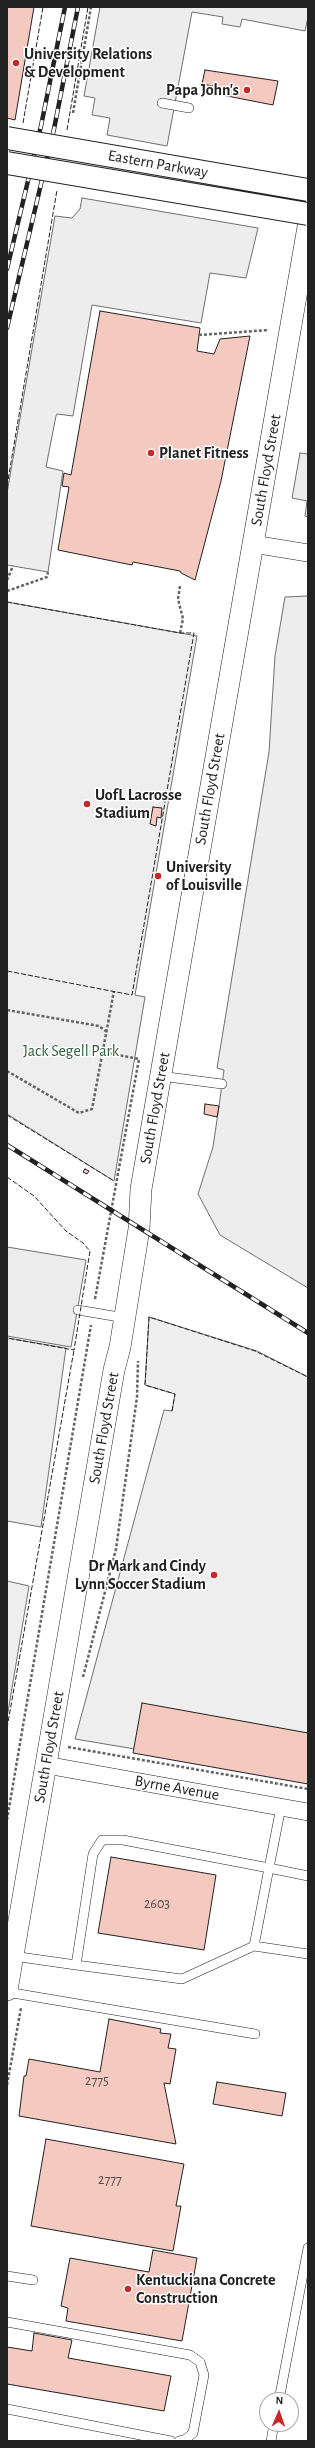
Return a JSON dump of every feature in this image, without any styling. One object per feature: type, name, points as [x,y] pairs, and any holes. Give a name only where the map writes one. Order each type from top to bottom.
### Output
[{"type":"main road","name":"Eastern Parkway","points":[[7,138],[308,190]]},
{"type":"main road","name":"Eastern Parkway","points":[[7,163],[308,214]]},
{"type":"street","name":"South Floyd Street","points":[[12,1992],[12,1926],[46,1765],[125,1318],[139,1229],[141,1189],[308,227]]},
{"type":"street","points":[[253,544],[308,553]]},
{"type":"street","name":"Byrne Avenue","points":[[46,1765],[308,1812]]},
{"type":"lane","points":[[162,103],[189,108]]},
{"type":"lane","points":[[160,1076],[222,1084]]},
{"type":"lane","points":[[78,1310],[125,1318]]},
{"type":"lane","points":[[254,1946],[281,1807]]},
{"type":"lane","points":[[76,1965],[93,1854],[102,1840],[123,1840],[308,1876]]},
{"type":"lane","points":[[13,1956],[182,1979],[254,1946],[308,1954]]},
{"type":"lane","points":[[12,1992],[255,2034]]},
{"type":"lane","points":[[281,2392],[308,2248]]},
{"type":"lane","points":[[7,2276],[33,2280]]},
{"type":"lane","points":[[7,2322],[190,2355],[200,2362],[204,2368],[204,2375],[193,2433],[186,2439],[179,2441]]},
{"type":"lane","points":[[7,2409],[171,2441]]},
{"type":"path","points":[[73,113],[91,7]]},
{"type":"path","points":[[199,335],[269,330]]},
{"type":"path","points":[[7,580],[13,566]]},
{"type":"path","points":[[7,591],[47,577],[48,572]]},
{"type":"path","points":[[180,586],[178,599],[183,619],[180,633]]},
{"type":"path","points":[[7,1071],[79,1114],[92,1109],[114,991]]},
{"type":"path","points":[[7,1010],[99,1026],[107,1032]]},
{"type":"path","points":[[7,1820],[93,1312],[139,1059],[103,1052]]},
{"type":"path","points":[[81,1684],[116,1549],[137,1397],[138,1358]]},
{"type":"path","points":[[68,1741],[66,1747],[308,1789]]},
{"type":"path","points":[[7,2085],[12,1992]]},
{"type":"green space","name":"UofL Lacrosse Stadium","points":[[7,602],[197,636],[135,995],[145,997],[114,1181],[7,1114]]},
{"type":"green space","name":"Dr Mark and Cindy Lynn Soccer Stadium","points":[[149,1317],[257,1351],[308,1377],[308,1778],[75,1739],[164,1410],[172,1411],[175,1394],[145,1385]]},
{"type":"green space","points":[[7,1338],[66,1348],[41,1527],[7,1521]]},
{"type":"green space","points":[[7,1581],[29,1586],[7,1718]]},
{"type":"shaded area","points":[[100,7],[308,7],[308,17],[305,31],[242,19],[240,27],[222,24],[223,17],[192,12],[167,146],[107,135],[110,118],[92,115],[95,98],[84,96]]},
{"type":"shaded area","points":[[82,198],[258,228],[246,278],[210,273],[201,323],[92,305],[73,416],[57,414],[46,467],[63,471],[48,572],[7,565],[7,493],[55,216],[72,218],[80,209]]},
{"type":"shaded area","points":[[300,453],[308,454],[308,517],[305,516],[307,501],[292,498]]},
{"type":"shaded area","points":[[308,596],[308,1288],[220,1235],[198,1194],[213,1147],[219,1106],[224,1070],[217,1068],[269,752],[275,656],[285,597]]},
{"type":"shaded area","points":[[7,1247],[86,1260],[71,1347],[7,1336]]},
{"type":"building","name":"University Relations & Development","points":[[7,7],[34,7],[15,120],[7,118]]},
{"type":"building","name":"Papa John's","points":[[205,70],[278,81],[273,105],[217,94],[218,87],[202,84]]},
{"type":"building","name":"Planet Fitness","points":[[100,311],[200,328],[197,351],[214,354],[220,339],[250,336],[221,481],[195,580],[181,573],[180,571],[133,562],[132,565],[58,550],[69,487],[62,486],[64,473],[71,475]]},
{"type":"building","points":[[153,807],[162,808],[161,818],[157,817],[156,826],[150,824]]},
{"type":"building","points":[[205,1104],[219,1106],[217,1117],[204,1114]]},
{"type":"building","points":[[85,1169],[89,1171],[87,1174],[83,1172]]},
{"type":"building","points":[[142,1703],[308,1733],[308,1784],[133,1753]]},
{"type":"building","points":[[111,1857],[216,1875],[204,1950],[98,1933]]},
{"type":"building","points":[[109,2019],[161,2029],[160,2033],[171,2034],[168,2048],[176,2049],[170,2084],[164,2083],[176,2144],[19,2116],[24,2076],[26,2076],[29,2059],[100,2072]]},
{"type":"building","points":[[217,2082],[286,2093],[282,2116],[213,2104]]},
{"type":"building","points":[[46,2139],[184,2164],[176,2206],[181,2206],[173,2251],[31,2226]]},
{"type":"building","name":"Kentuckiana Concrete Construction","points":[[153,2250],[197,2258],[182,2341],[66,2321],[68,2308],[61,2306],[70,2258],[149,2272]]},
{"type":"building","points":[[34,2333],[72,2340],[68,2358],[171,2376],[164,2411],[7,2384],[7,2347],[32,2351]]},
{"type":"railway","points":[[7,269],[41,126],[65,7]]},
{"type":"railway","points":[[7,328],[54,129],[78,7]]},
{"type":"railway","points":[[7,1145],[308,1333]]},
{"type":"fence","points":[[23,123],[43,7]]},
{"type":"fence","points":[[67,130],[88,7]]},
{"type":"fence","points":[[7,486],[57,190]]},
{"type":"fence","points":[[7,602],[180,633],[194,633],[132,995],[7,971]]},
{"type":"fence","points":[[7,1115],[114,1181]]},
{"type":"fence","points":[[7,1177],[34,1196],[66,1231],[83,1243],[90,1251],[74,1350],[7,1338]]},
{"type":"fence","points":[[172,1411],[175,1394],[145,1385],[149,1317],[255,1351],[308,1377]]},
{"type":"fence","points":[[7,1728],[74,1350]]},
{"type":"place","name":"University Relations & Development","points":[[16,63]]},
{"type":"place","name":"Papa John's","points":[[247,90]]},
{"type":"place","name":"Planet Fitness","points":[[151,453]]},
{"type":"place","name":"UofL Lacrosse Stadium","points":[[87,804]]},
{"type":"place","name":"University of Louisville","points":[[158,876]]},
{"type":"place","name":"Dr Mark and Cindy Lynn Soccer Stadium","points":[[214,1575]]},
{"type":"place","name":"Kentuckiana Concrete Construction","points":[[128,2289]]},
{"type":"park label","name":"Jack Segell Park","points":[[71,1051]]}]
